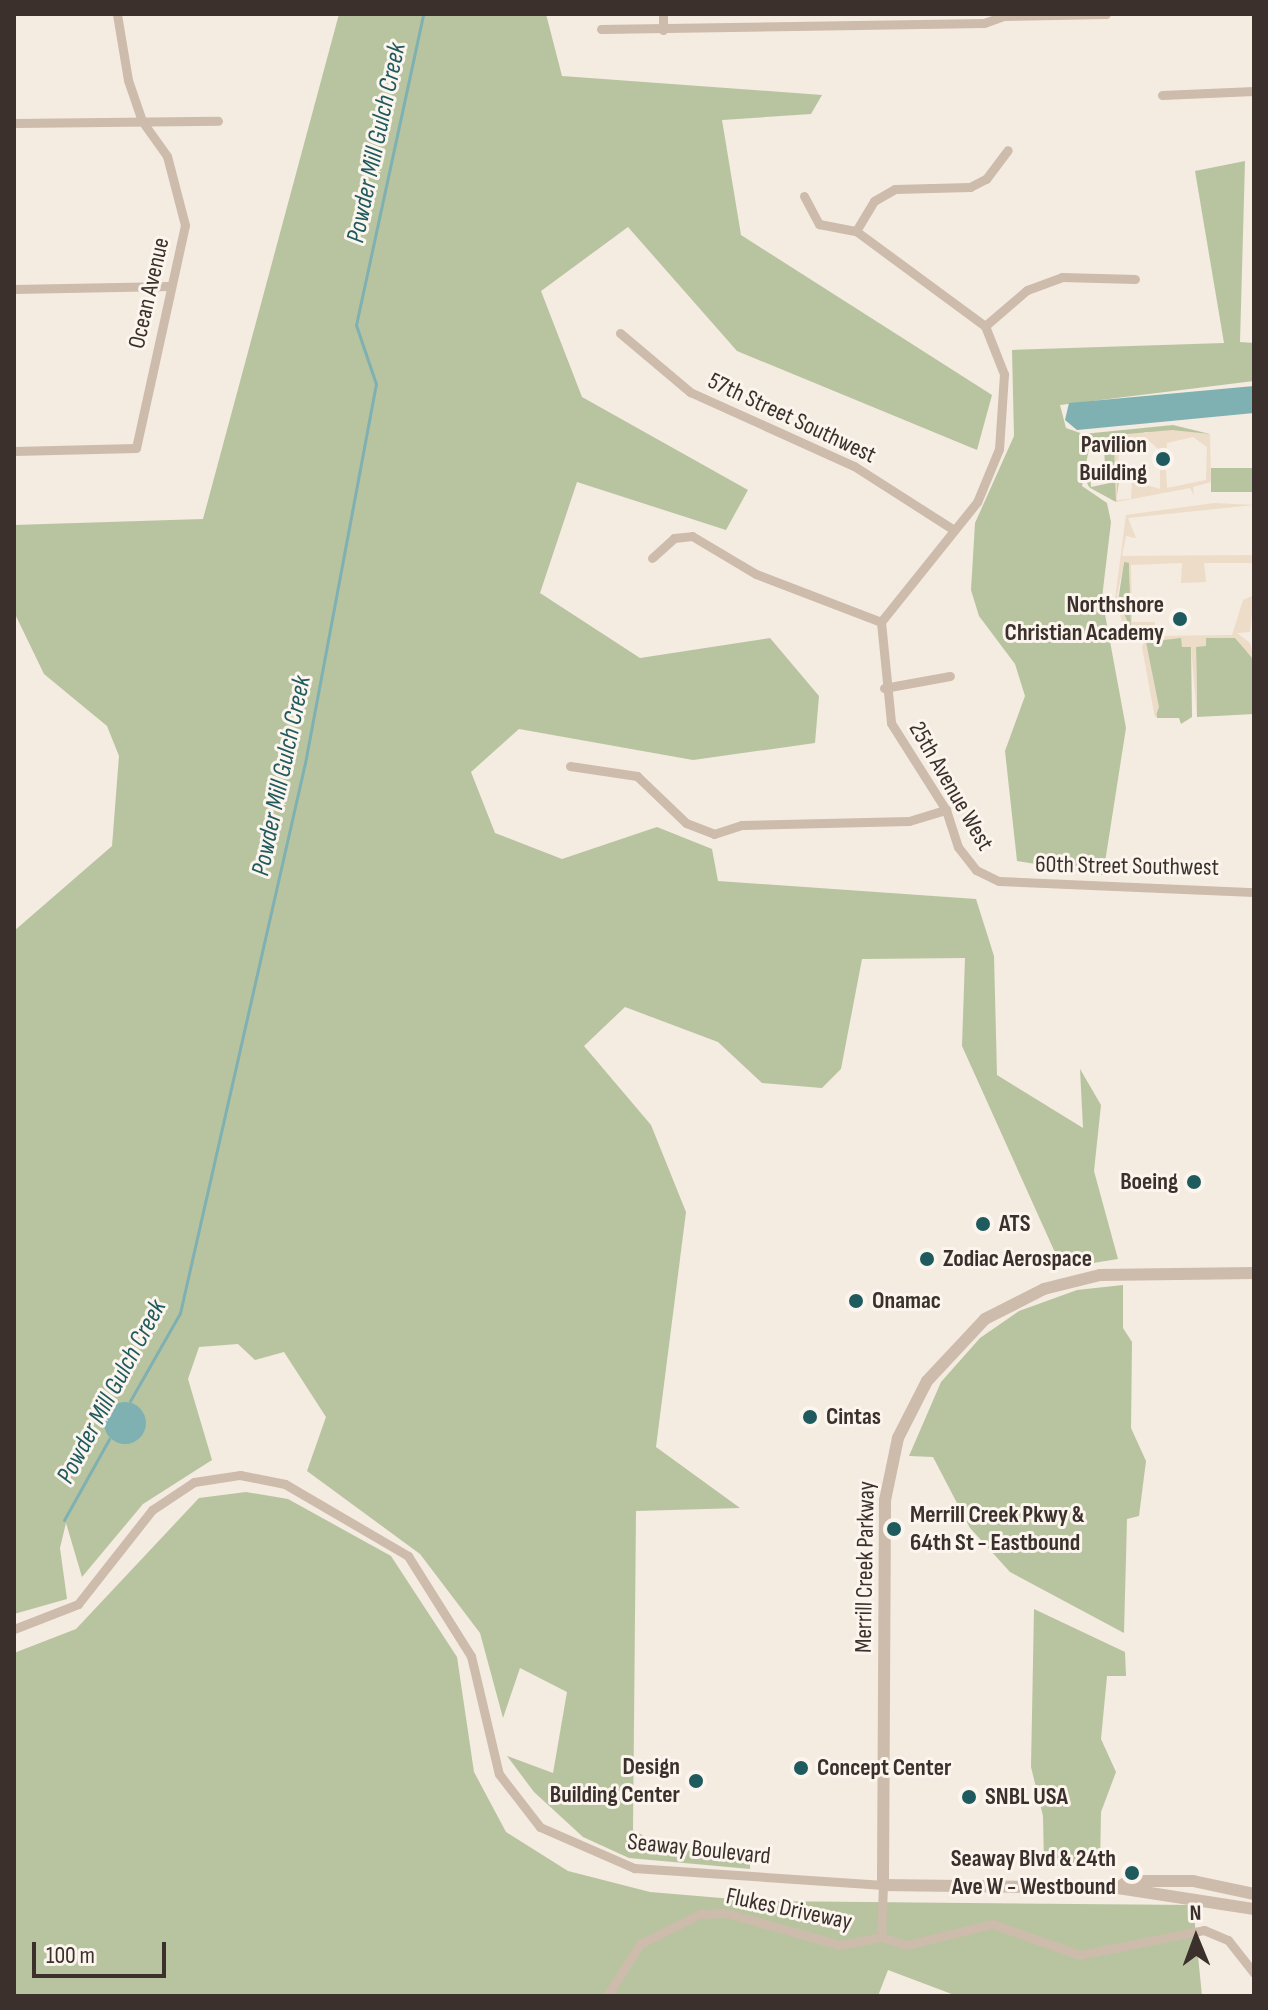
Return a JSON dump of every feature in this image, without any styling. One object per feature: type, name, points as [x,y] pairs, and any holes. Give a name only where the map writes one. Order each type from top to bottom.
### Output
[{"type":"street","name":"Ocean Avenue","points":[[14,451],[136,448],[185,225],[180,193],[142,121],[117,14]]},
{"type":"street","points":[[663,14],[663,30]]},
{"type":"street","points":[[601,29],[984,23],[1003,15],[1106,14]]},
{"type":"street","points":[[1162,95],[1254,91]]},
{"type":"street","points":[[14,123],[218,121]]},
{"type":"street","points":[[856,231],[874,201],[895,189],[970,187],[986,179],[1008,150]]},
{"type":"street","points":[[652,558],[674,538],[692,536],[756,574],[881,622],[977,502],[1005,415],[998,343],[985,326],[856,231],[835,232],[810,215],[804,196]]},
{"type":"street","points":[[985,326],[1027,290],[1062,277],[1135,279]]},
{"type":"street","points":[[14,289],[170,286]]},
{"type":"street","name":"57th Street Southwest","points":[[620,333],[690,392],[854,466],[954,530]]},
{"type":"street","name":"25th Avenue West","points":[[881,622],[884,688],[891,723],[946,810],[958,847],[976,870],[999,881]]},
{"type":"street","points":[[884,688],[950,676]]},
{"type":"street","points":[[570,766],[637,776],[686,823],[714,834],[742,825],[909,821],[946,810]]},
{"type":"street","name":"60th Street Southwest","points":[[999,881],[1254,892]]},
{"type":"street","name":"Merrill Creek Parkway","points":[[883,1885],[885,1500],[898,1438],[927,1381],[985,1319],[1044,1289],[1100,1275],[1254,1273]]},
{"type":"street","name":"Seaway Boulevard","points":[[14,1629],[78,1604],[152,1510],[194,1482],[240,1475],[285,1484],[394,1543],[425,1578],[471,1656],[499,1774],[540,1827],[634,1868],[883,1885],[1118,1888],[1254,1909]]},
{"type":"street","name":"Seaway Boulevard","points":[[1118,1888],[1128,1881],[1193,1881],[1254,1894]]},
{"type":"street","points":[[881,1937],[883,1885]]},
{"type":"street","name":"Flukes Driveway","points":[[607,1996],[640,1944],[700,1914],[761,1919],[840,1945],[881,1937],[906,1945],[992,1924],[1080,1955],[1204,1930],[1228,1940],[1254,1973]]},
{"type":"green space","points":[[339,14],[546,14],[562,76],[822,95],[811,114],[722,120],[741,235],[992,395],[977,450],[737,351],[628,227],[541,291],[582,397],[748,490],[726,530],[577,482],[540,593],[640,658],[770,638],[819,696],[815,743],[693,760],[519,729],[471,772],[495,833],[562,859],[657,827],[712,849],[718,881],[976,899],[994,956],[997,1075],[1083,1128],[1080,1069],[1101,1105],[1094,1171],[1118,1259],[1062,1268],[962,1046],[965,958],[862,959],[841,1069],[822,1088],[762,1083],[718,1042],[625,1007],[584,1046],[651,1125],[686,1212],[656,1447],[740,1508],[636,1511],[633,1830],[668,1849],[750,1855],[750,1869],[629,1858],[583,1837],[534,1792],[507,1756],[553,1773],[567,1692],[520,1668],[503,1718],[480,1633],[420,1554],[307,1471],[326,1417],[284,1352],[255,1360],[238,1344],[199,1347],[188,1379],[212,1460],[143,1504],[82,1577],[66,1523],[60,1548],[67,1599],[14,1614],[14,931],[112,846],[119,756],[107,726],[44,674],[14,612],[14,525],[203,519]]},
{"type":"green space","points":[[1245,161],[1240,342],[1254,343],[1254,381],[1060,405],[1066,428],[1083,434],[1173,425],[1210,434],[1146,432],[1118,441],[1113,478],[1111,470],[1090,472],[1091,487],[1119,481],[1116,502],[1092,489],[1087,483],[1090,469],[1105,467],[1104,444],[1090,443],[1082,486],[1107,503],[1111,522],[1102,598],[1126,728],[1103,875],[1017,861],[1005,751],[1025,696],[1015,664],[979,616],[971,590],[975,523],[1014,436],[1012,350],[1224,343],[1195,171]]},
{"type":"green space","points":[[1211,468],[1254,468],[1254,492],[1211,492]]},
{"type":"green space","points":[[1124,562],[1129,562],[1132,632],[1118,601]]},
{"type":"green space","points":[[1235,637],[1254,660],[1254,714],[1197,717],[1196,646],[1205,646],[1206,638]]},
{"type":"green space","points":[[1149,638],[1181,638],[1191,646],[1192,717],[1181,724],[1179,718],[1157,718],[1144,646]]},
{"type":"green space","points":[[1123,1285],[1123,1328],[1132,1342],[1131,1428],[1146,1461],[1139,1516],[1127,1519],[1124,1633],[1010,1572],[970,1528],[933,1457],[909,1456],[941,1382],[980,1338],[1019,1311],[1077,1290]]},
{"type":"green space","points":[[246,1492],[288,1499],[391,1556],[457,1657],[474,1772],[506,1832],[568,1871],[650,1892],[757,1901],[1193,1905],[1202,1996],[957,1996],[888,1970],[878,1996],[14,1996],[14,1653],[76,1629],[199,1498]]},
{"type":"green space","points":[[1034,1609],[1125,1652],[1126,1676],[1107,1676],[1101,1739],[1116,1772],[1101,1812],[1100,1866],[1044,1866],[1043,1816],[1031,1767]]},
{"type":"shaded area","points":[[1172,430],[1210,434],[1211,482],[1193,487],[1194,496],[1190,488],[1116,502],[1114,445],[1127,434]],"holes":[[[1193,437],[1207,447],[1206,480],[1167,488],[1166,470],[1160,470],[1160,489],[1132,481],[1131,499],[1117,500],[1119,443],[1146,438],[1166,456],[1167,443]]]},
{"type":"shaded area","points":[[1214,503],[1254,505],[1128,518],[1136,538],[1126,536],[1122,556],[1254,555],[1254,563],[1204,563],[1206,582],[1181,583],[1182,563],[1131,565],[1132,622],[1155,622],[1155,636],[1232,635],[1243,600],[1254,595],[1250,632],[1237,633],[1250,643],[1254,660],[1235,638],[1206,638],[1206,646],[1196,647],[1197,717],[1191,647],[1182,647],[1181,638],[1146,642],[1159,707],[1155,718],[1142,647],[1148,634],[1125,631],[1115,599],[1126,515]],"holes":[[[1124,562],[1129,563],[1131,631],[1117,596]]]},
{"type":"water","points":[[1254,386],[1254,413],[1077,430],[1065,420],[1069,403]]},
{"type":"water","points":[[125,1402],[140,1408],[146,1423],[140,1438],[125,1444],[110,1438],[104,1423],[110,1408]]},
{"type":"waterway","name":"Powder Mill Gulch Creek","points":[[130,1401],[180,1313],[305,763],[376,384],[356,325],[423,14]]},
{"type":"waterway","name":"Powder Mill Gulch Creek","points":[[64,1520],[109,1439]]},
{"type":"place","name":"Pavilion Building","points":[[1163,459]]},
{"type":"place","name":"Northshore Christian Academy","points":[[1180,619]]},
{"type":"place","name":"Boeing","points":[[1194,1182]]},
{"type":"place","name":"ATS","points":[[983,1224]]},
{"type":"place","name":"Zodiac Aerospace","points":[[927,1259]]},
{"type":"place","name":"Onamac","points":[[856,1301]]},
{"type":"place","name":"Cintas","points":[[810,1417]]},
{"type":"place","name":"Merrill Creek Pkwy & 64th St - Eastbound","points":[[894,1529]]},
{"type":"place","name":"Concept Center","points":[[801,1768]]},
{"type":"place","name":"Design Building Center","points":[[696,1781]]},
{"type":"place","name":"SNBL USA","points":[[969,1797]]},
{"type":"place","name":"Seaway Blvd & 24th Ave W - Westbound","points":[[1132,1873]]}]
